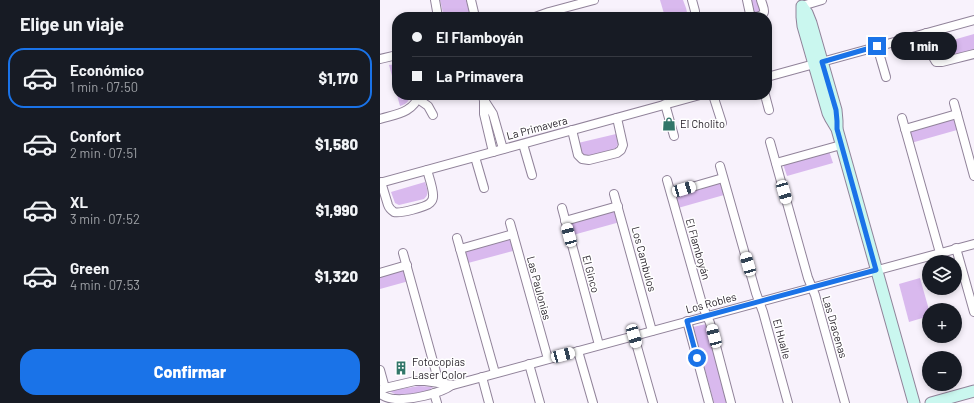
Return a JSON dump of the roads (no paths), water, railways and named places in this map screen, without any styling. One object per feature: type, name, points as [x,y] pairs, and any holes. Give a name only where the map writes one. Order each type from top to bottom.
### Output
[{"type":"street","points":[[435,0],[437,12]]},
{"type":"street","points":[[472,0],[474,12]]},
{"type":"street","points":[[549,12],[594,0]]},
{"type":"street","points":[[692,0],[695,12]]},
{"type":"street","points":[[747,0],[750,12]]},
{"type":"street","points":[[761,0],[764,12]]},
{"type":"street","points":[[822,0],[801,3],[809,18],[818,63],[836,110],[837,129],[841,145],[914,403]]},
{"type":"street","points":[[772,75],[974,20]]},
{"type":"street","points":[[926,33],[932,57],[936,62],[942,62],[974,54]]},
{"type":"street","points":[[877,46],[886,78]]},
{"type":"street","points":[[380,59],[392,56]]},
{"type":"street","points":[[380,119],[408,110],[416,100]]},
{"type":"street","points":[[421,100],[428,106],[433,115]]},
{"type":"street","points":[[483,100],[484,114],[493,152]]},
{"type":"street","points":[[484,100],[493,114],[503,149]]},
{"type":"street","name":"La Primavera","points":[[381,183],[681,100]]},
{"type":"street","points":[[715,100],[722,123]]},
{"type":"street","points":[[766,100],[769,110]]},
{"type":"street","points":[[954,103],[974,176]]},
{"type":"street","points":[[665,104],[674,136]]},
{"type":"street","points":[[905,129],[957,114]]},
{"type":"street","points":[[572,130],[578,155],[582,159],[589,160],[617,153],[621,150],[623,145],[617,118]]},
{"type":"street","points":[[902,118],[940,253]]},
{"type":"street","name":"Las Dracenas","points":[[770,142],[845,403]]},
{"type":"street","points":[[523,144],[532,175]]},
{"type":"street","points":[[776,163],[841,145]]},
{"type":"street","points":[[475,157],[484,188]]},
{"type":"street","name":"El Hualle","points":[[720,166],[788,403]]},
{"type":"street","points":[[381,183],[388,205],[393,211],[400,212],[425,206],[432,201],[433,195],[427,170]]},
{"type":"street","points":[[671,193],[723,178]]},
{"type":"street","name":"El Flamboyán","points":[[667,180],[703,307],[710,323],[732,403]]},
{"type":"street","name":"Los Cambulos","points":[[614,194],[652,331]]},
{"type":"street","points":[[565,220],[618,206]]},
{"type":"street","name":"El Ginco","points":[[562,208],[600,345]]},
{"type":"street","name":"Las Paulonias","points":[[510,223],[548,359]]},
{"type":"street","points":[[460,249],[513,234]]},
{"type":"street","points":[[457,238],[495,373]]},
{"type":"street","name":"Los Robles","points":[[384,395],[393,399],[405,399],[434,393],[453,385],[495,373],[974,244]]},
{"type":"street","points":[[956,248],[974,312]]},
{"type":"street","points":[[403,253],[440,384]]},
{"type":"street","points":[[380,273],[407,265]]},
{"type":"street","points":[[687,321],[709,403]]},
{"type":"street","points":[[634,336],[653,403]]},
{"type":"street","points":[[578,351],[593,403]]},
{"type":"street","points":[[529,364],[540,403]]},
{"type":"street","points":[[380,370],[384,395]]},
{"type":"street","points":[[482,377],[489,403]]},
{"type":"street","name":"Los Robles","points":[[384,395],[415,382],[425,381],[453,385]]},
{"type":"street","points":[[931,403],[974,391]]},
{"type":"street","points":[[434,393],[437,403]]},
{"type":"place","name":"El Cholito","points":[[669,124]]},
{"type":"place","name":"Fotocopias Laser Color","points":[[401,368]]}]
